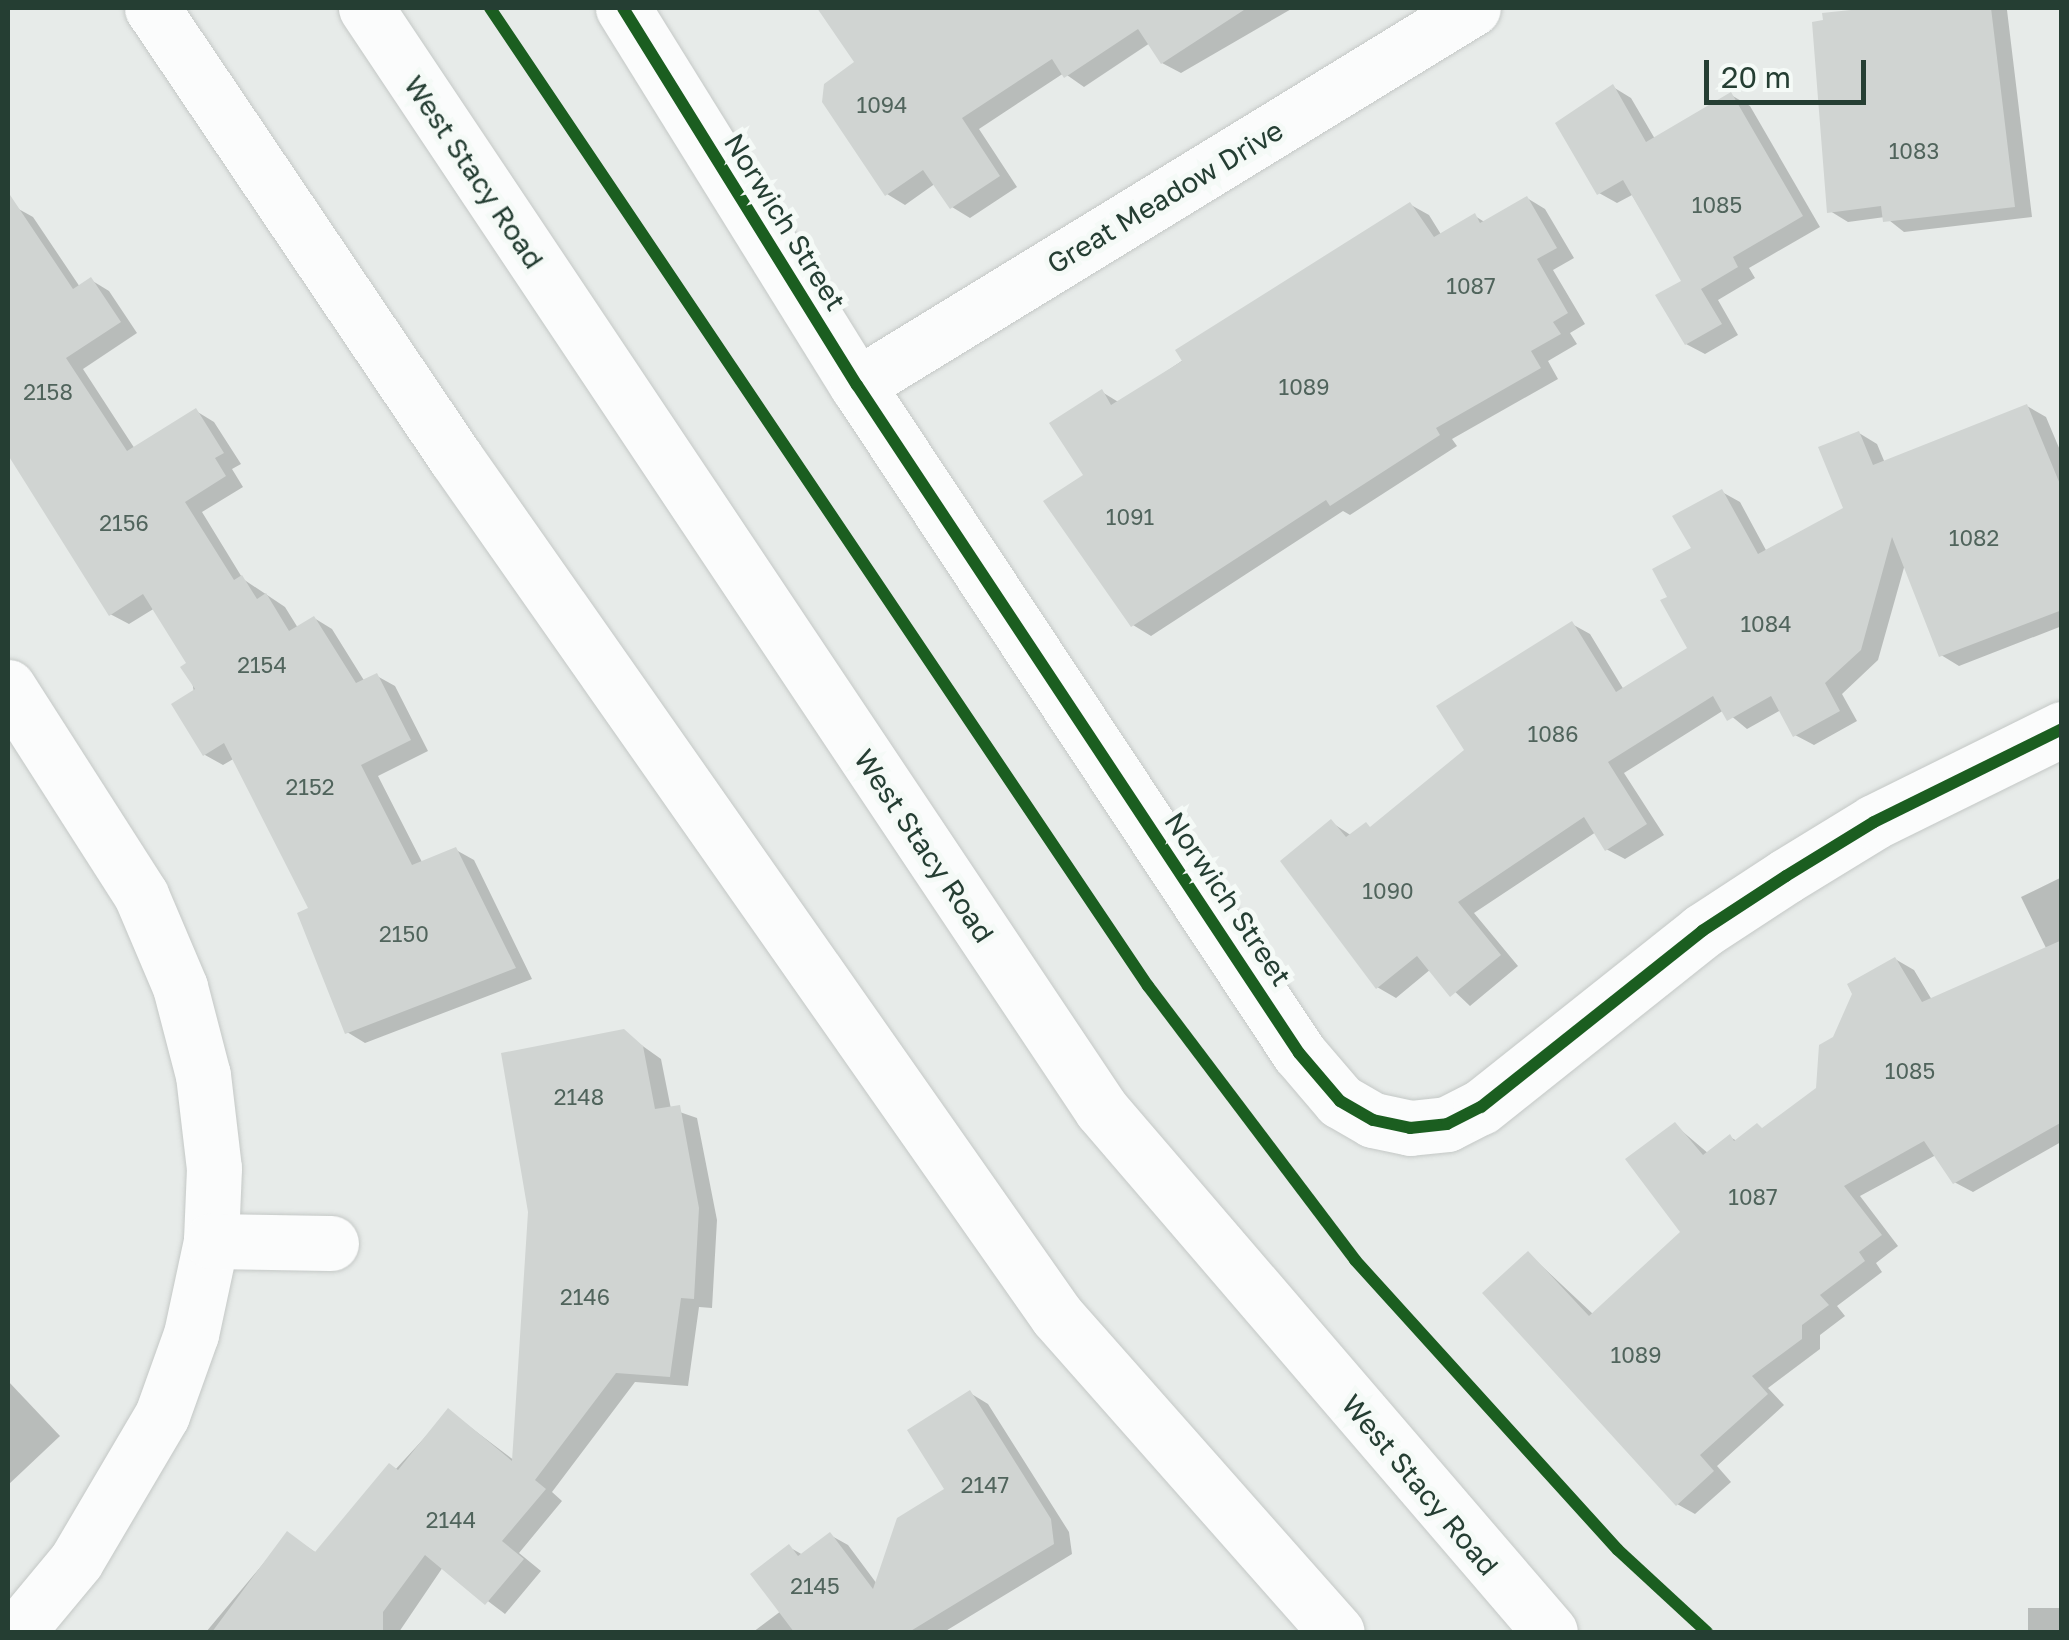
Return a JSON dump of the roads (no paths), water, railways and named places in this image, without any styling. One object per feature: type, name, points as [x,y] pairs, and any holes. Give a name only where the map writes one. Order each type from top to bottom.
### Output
[{"type":"street","points":[[152,8],[454,457],[1057,1316],[1337,1632]]},
{"type":"street","name":"West Stacy Road","points":[[366,8],[1101,1109],[1550,1632]]},
{"type":"street","name":"Norwich Street","points":[[623,8],[857,385],[1300,1052],[1340,1101],[1373,1120],[1410,1128],[1448,1124],[1482,1107],[1702,932],[1786,876],[1874,822],[2062,728]]},
{"type":"street","name":"Great Meadow Drive","points":[[857,385],[1473,8]]},
{"type":"street","points":[[8,688],[23,743],[141,895],[180,987],[205,1094],[214,1168],[210,1241],[191,1334],[162,1415],[76,1562],[17,1632]]},
{"type":"street","points":[[210,1241],[332,1243]]}]
